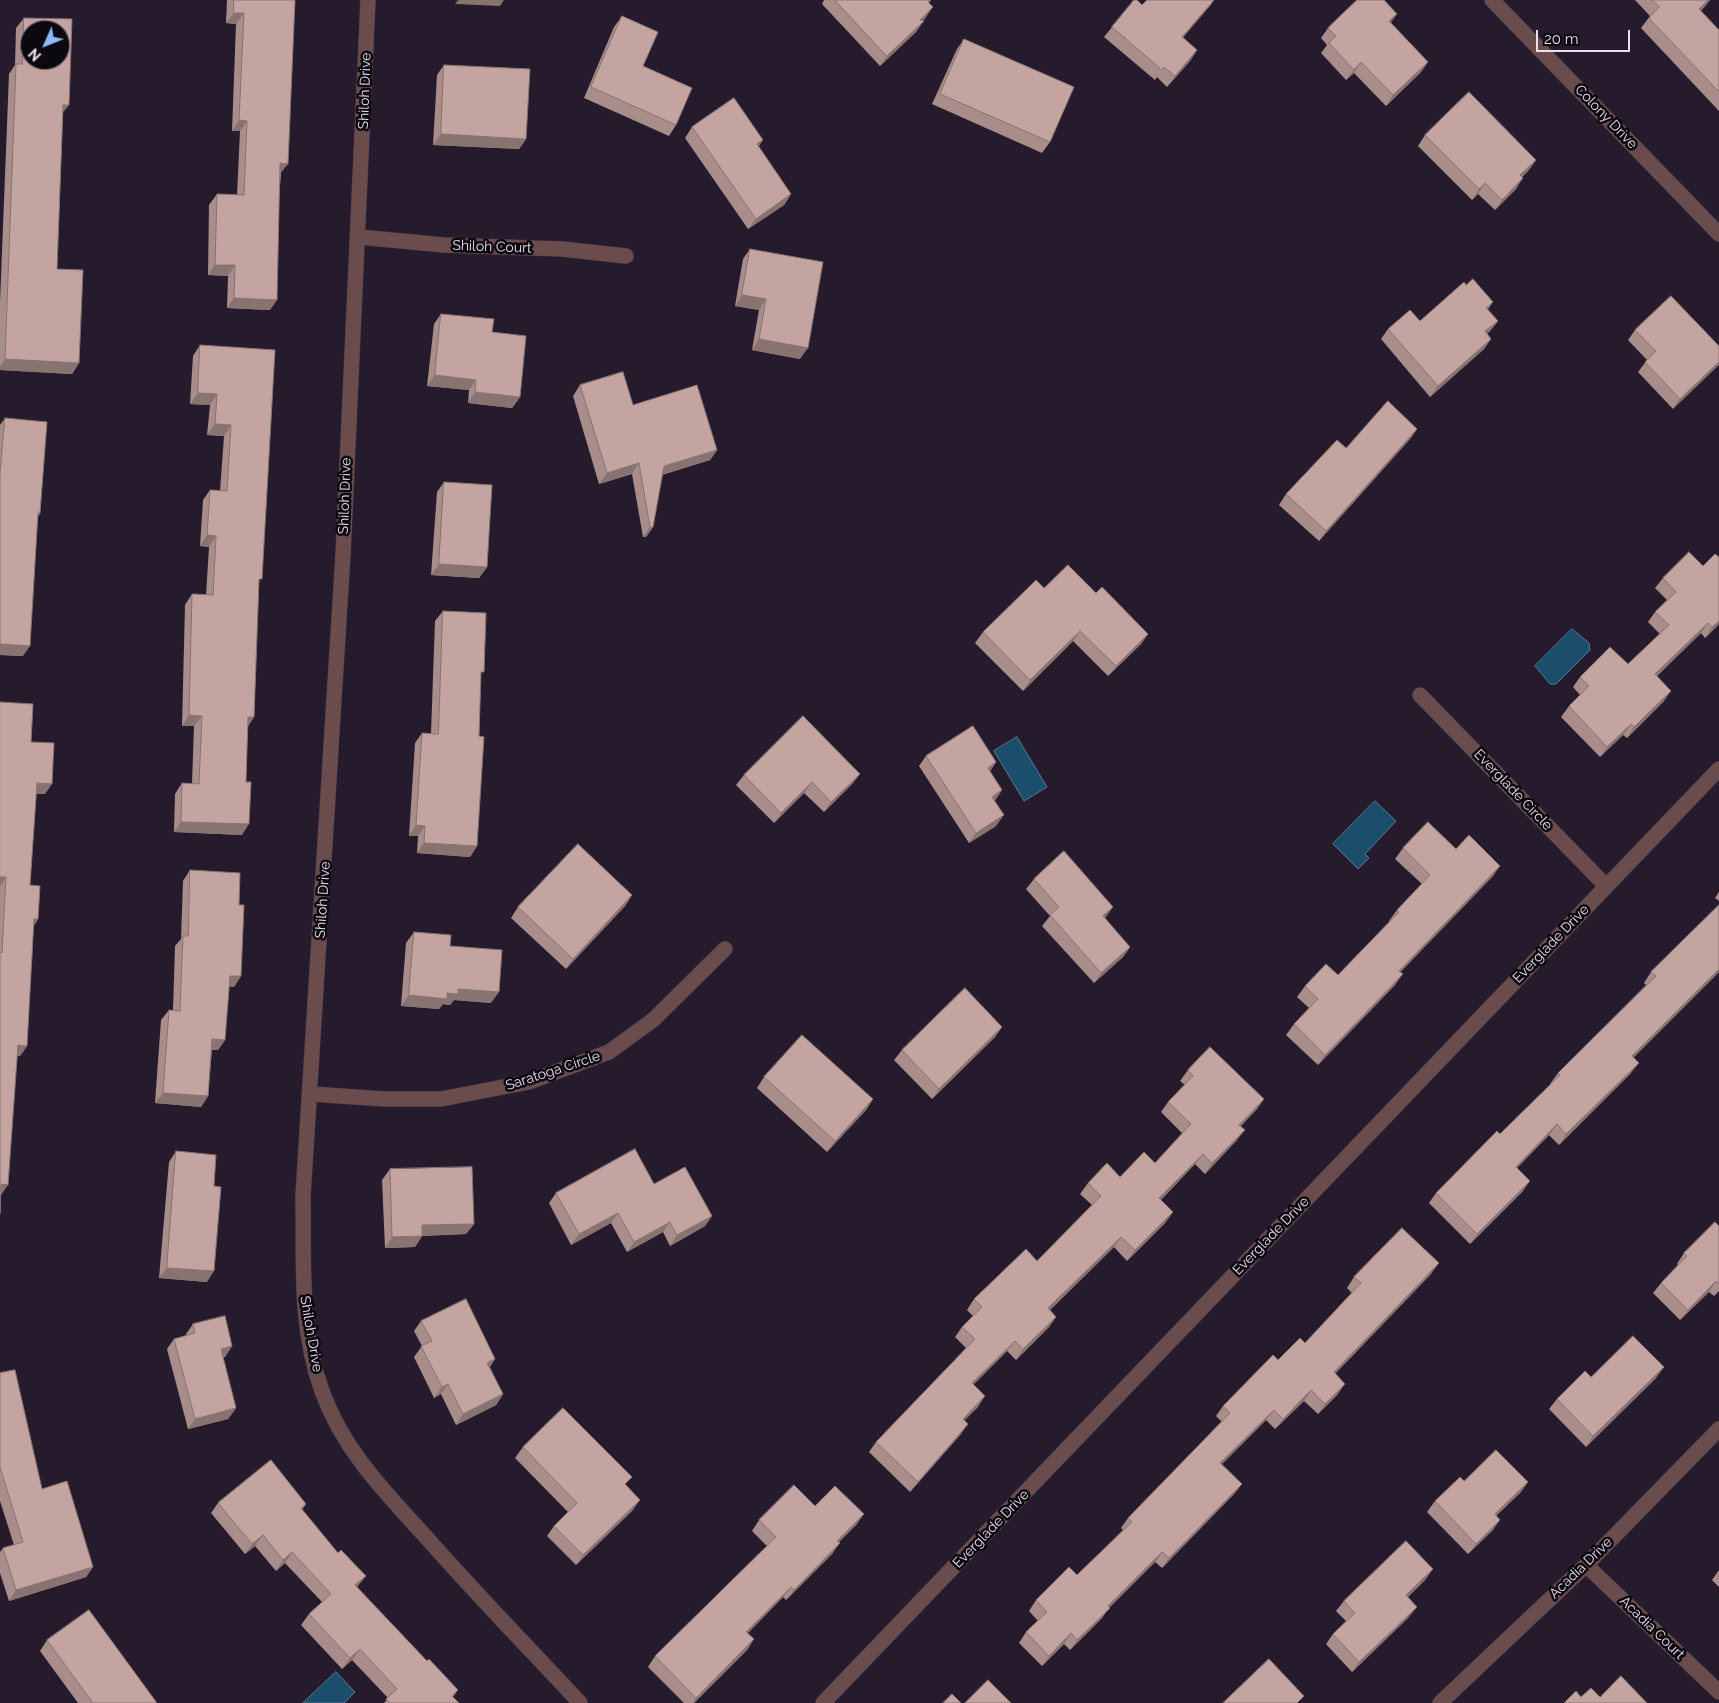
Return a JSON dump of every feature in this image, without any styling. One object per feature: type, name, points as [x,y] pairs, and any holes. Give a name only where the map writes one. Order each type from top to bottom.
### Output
[{"type":"street","name":"Shiloh Drive","points":[[368,0],[359,237],[311,1094],[303,1196],[302,1291],[306,1326],[321,1390],[336,1424],[366,1471],[580,1703]]},
{"type":"street","name":"Colony Drive","points":[[1492,0],[1719,234]]},
{"type":"street","name":"Shiloh Court","points":[[359,237],[444,245],[562,249],[626,256]]},
{"type":"street","name":"Everglade Circle","points":[[1420,695],[1606,886]]},
{"type":"street","name":"Everglade Drive","points":[[822,1703],[1719,769]]},
{"type":"street","name":"Saratoga Circle","points":[[311,1094],[385,1099],[441,1099],[528,1082],[609,1052],[653,1020],[725,949]]},
{"type":"street","name":"Acadia Drive","points":[[1440,1703],[1586,1565],[1719,1429]]},
{"type":"street","name":"Acadia Court","points":[[1586,1565],[1719,1692]]},
{"type":"water","points":[[1572,629],[1589,643],[1590,650],[1556,684],[1550,684],[1535,666]]},
{"type":"water","points":[[1017,737],[1047,787],[1024,801],[994,751]]},
{"type":"water","points":[[1375,801],[1396,821],[1365,854],[1369,858],[1358,869],[1333,844]]},
{"type":"water","points":[[336,1672],[355,1692],[344,1703],[303,1703]]},
{"type":"building","points":[[234,0],[295,0],[288,164],[280,163],[277,300],[234,298],[235,265],[215,265],[217,194],[244,195],[247,121],[239,120],[244,13],[234,13]]},
{"type":"building","points":[[835,0],[930,0],[928,2],[933,7],[920,20],[924,21],[887,56]]},
{"type":"building","points":[[1134,0],[1137,0],[1142,5],[1147,0],[1214,0],[1182,37],[1197,50],[1175,76],[1164,67],[1162,70],[1112,27]]},
{"type":"building","points":[[1357,0],[1384,0],[1397,14],[1389,21],[1428,62],[1393,95],[1361,62],[1354,70],[1329,43],[1336,36],[1328,28]]},
{"type":"building","points":[[1652,0],[1708,0],[1699,9],[1719,30],[1719,92],[1649,18],[1659,7]]},
{"type":"building","points":[[622,16],[658,32],[643,66],[692,88],[676,125],[591,87]]},
{"type":"building","points":[[24,18],[72,19],[69,105],[63,105],[57,269],[83,270],[79,363],[5,359],[16,64],[20,64],[20,70],[70,70],[70,20],[24,20]]},
{"type":"building","points":[[964,39],[1074,87],[1050,142],[940,94]]},
{"type":"building","points":[[444,65],[530,69],[526,139],[441,134]]},
{"type":"building","points":[[1469,92],[1536,160],[1520,175],[1523,178],[1502,200],[1485,183],[1479,189],[1425,135]]},
{"type":"building","points":[[734,98],[763,140],[757,144],[791,194],[756,219],[692,127]]},
{"type":"building","points":[[750,249],[823,262],[808,348],[759,339],[766,299],[742,295]]},
{"type":"building","points":[[1473,279],[1493,302],[1486,308],[1498,321],[1485,331],[1491,339],[1438,386],[1388,329],[1410,310],[1420,321],[1464,282],[1466,285]]},
{"type":"building","points":[[1671,296],[1719,346],[1719,362],[1680,399],[1645,362],[1656,351],[1635,330]]},
{"type":"building","points":[[441,314],[494,319],[492,332],[526,336],[520,397],[475,392],[476,380],[435,375]]},
{"type":"building","points":[[200,345],[275,350],[262,579],[259,579],[254,717],[248,717],[246,782],[251,782],[249,824],[181,822],[182,783],[199,784],[202,716],[189,715],[192,594],[213,595],[216,536],[207,535],[210,490],[227,491],[231,425],[215,424],[217,394],[198,393]]},
{"type":"building","points":[[623,372],[633,405],[697,385],[717,450],[664,466],[653,527],[650,527],[639,463],[607,473],[580,385]]},
{"type":"building","points":[[1388,401],[1417,429],[1326,531],[1286,494],[1337,440],[1346,448]]},
{"type":"building","points":[[5,418],[47,422],[40,513],[38,513],[30,646],[0,644],[0,475]]},
{"type":"building","points":[[444,482],[492,485],[487,567],[439,564]]},
{"type":"building","points":[[1689,552],[1703,566],[1715,554],[1719,557],[1719,621],[1712,627],[1708,623],[1655,674],[1671,691],[1634,727],[1631,724],[1607,747],[1569,706],[1589,686],[1580,677],[1610,647],[1628,664],[1669,625],[1655,612],[1676,592],[1663,578]]},
{"type":"building","points":[[1068,565],[1096,593],[1102,587],[1148,634],[1116,666],[1080,631],[1030,680],[983,632],[1036,580],[1044,588]]},
{"type":"building","points":[[443,611],[486,613],[484,672],[481,672],[479,736],[484,737],[477,846],[424,843],[425,826],[416,825],[422,733],[438,734]]},
{"type":"building","points":[[0,702],[33,704],[31,742],[54,743],[52,784],[37,783],[30,885],[40,886],[38,919],[34,919],[27,1046],[18,1045],[8,1185],[1,1184],[0,1214],[0,952],[2,953],[6,877],[0,877]]},
{"type":"building","points":[[803,716],[860,774],[831,802],[812,782],[781,813],[744,775]]},
{"type":"building","points":[[973,726],[996,762],[988,768],[1002,790],[992,797],[1004,815],[976,833],[926,756]]},
{"type":"building","points":[[1428,822],[1456,849],[1469,835],[1500,866],[1399,971],[1403,974],[1325,1055],[1294,1024],[1318,999],[1305,986],[1326,964],[1338,975],[1399,912],[1397,910],[1430,875],[1403,848]]},
{"type":"building","points":[[578,844],[632,895],[573,959],[518,907]]},
{"type":"building","points":[[1064,851],[1113,907],[1103,916],[1130,947],[1101,973],[1050,915],[1059,907],[1034,879]]},
{"type":"building","points":[[190,870],[240,873],[239,905],[244,905],[241,976],[230,976],[225,1040],[212,1039],[208,1096],[163,1093],[169,1010],[180,1011],[183,936],[188,936]]},
{"type":"building","points":[[1719,905],[1719,969],[1632,1056],[1639,1063],[1566,1134],[1557,1124],[1516,1167],[1530,1181],[1477,1234],[1436,1193],[1497,1131],[1500,1134],[1560,1075],[1558,1073],[1656,976],[1651,972]]},
{"type":"building","points":[[414,932],[451,935],[450,946],[502,950],[499,992],[458,989],[458,994],[447,993],[447,999],[409,995]]},
{"type":"building","points":[[965,988],[1002,1027],[939,1089],[902,1050]]},
{"type":"building","points":[[802,1035],[873,1099],[835,1141],[764,1077]]},
{"type":"building","points":[[1210,1047],[1264,1099],[1239,1125],[1245,1130],[1212,1163],[1203,1154],[1159,1198],[1173,1212],[1135,1250],[1121,1237],[1048,1308],[1056,1317],[1023,1349],[1015,1341],[972,1383],[985,1396],[963,1419],[968,1424],[918,1482],[876,1442],[975,1339],[962,1327],[982,1307],[974,1299],[1026,1249],[1037,1261],[1101,1196],[1088,1183],[1107,1163],[1120,1177],[1144,1152],[1155,1163],[1191,1124],[1168,1102],[1193,1076],[1188,1070]]},
{"type":"building","points":[[635,1149],[654,1184],[685,1167],[712,1216],[677,1235],[670,1222],[634,1242],[618,1213],[579,1234],[556,1193]]},
{"type":"building","points":[[176,1151],[216,1155],[214,1186],[221,1187],[214,1271],[167,1268]]},
{"type":"building","points":[[472,1167],[474,1224],[422,1225],[422,1236],[392,1237],[390,1169]]},
{"type":"building","points":[[1715,1222],[1719,1226],[1719,1284],[1716,1281],[1688,1310],[1661,1283],[1687,1256],[1684,1253]]},
{"type":"building","points":[[1402,1228],[1439,1263],[1334,1372],[1345,1384],[1325,1404],[1311,1390],[1283,1419],[1274,1410],[1220,1463],[1242,1484],[1169,1558],[1162,1552],[1108,1606],[1110,1608],[1077,1640],[1071,1633],[1049,1656],[1026,1632],[1047,1612],[1036,1600],[1069,1567],[1077,1575],[1132,1522],[1128,1518],[1230,1413],[1223,1406],[1273,1355],[1278,1360],[1300,1338],[1305,1343],[1361,1283],[1354,1277]]},
{"type":"building","points":[[466,1299],[495,1359],[487,1363],[503,1394],[463,1414],[448,1384],[442,1387],[421,1346],[432,1341],[421,1321]]},
{"type":"building","points":[[225,1316],[232,1346],[221,1349],[236,1408],[195,1419],[174,1339],[195,1333],[193,1324]]},
{"type":"building","points":[[1633,1336],[1664,1367],[1593,1436],[1557,1399],[1585,1371],[1591,1377]]},
{"type":"building","points":[[15,1370],[42,1489],[67,1481],[93,1567],[16,1590],[3,1548],[23,1542],[0,1467],[0,1373]]},
{"type":"building","points":[[563,1408],[632,1477],[625,1484],[640,1500],[583,1555],[554,1526],[577,1503],[523,1447]]},
{"type":"building","points":[[1496,1450],[1528,1482],[1495,1514],[1500,1520],[1476,1544],[1435,1501],[1460,1477],[1464,1481]]},
{"type":"building","points":[[271,1460],[306,1504],[301,1508],[338,1553],[341,1550],[366,1576],[355,1585],[427,1661],[429,1659],[458,1690],[452,1696],[459,1703],[390,1703],[386,1699],[397,1689],[360,1649],[350,1658],[309,1614],[331,1594],[292,1552],[283,1560],[263,1535],[252,1544],[218,1503]]},
{"type":"building","points":[[794,1485],[815,1506],[835,1486],[864,1514],[837,1541],[840,1543],[794,1590],[791,1587],[746,1632],[754,1639],[696,1698],[655,1656],[776,1537],[759,1520]]},
{"type":"building","points":[[1406,1541],[1433,1569],[1406,1595],[1417,1607],[1359,1662],[1333,1634],[1355,1613],[1344,1601]]},
{"type":"building","points":[[89,1610],[157,1703],[93,1703],[47,1640]]},
{"type":"building","points":[[1269,1659],[1304,1696],[1297,1703],[1223,1703]]},
{"type":"building","points":[[1621,1676],[1647,1703],[1564,1703],[1576,1691],[1581,1697],[1591,1688],[1600,1697]]},
{"type":"building","points":[[988,1680],[1011,1703],[965,1703]]},
{"type":"building","points":[[952,1694],[961,1703],[943,1703]]}]
